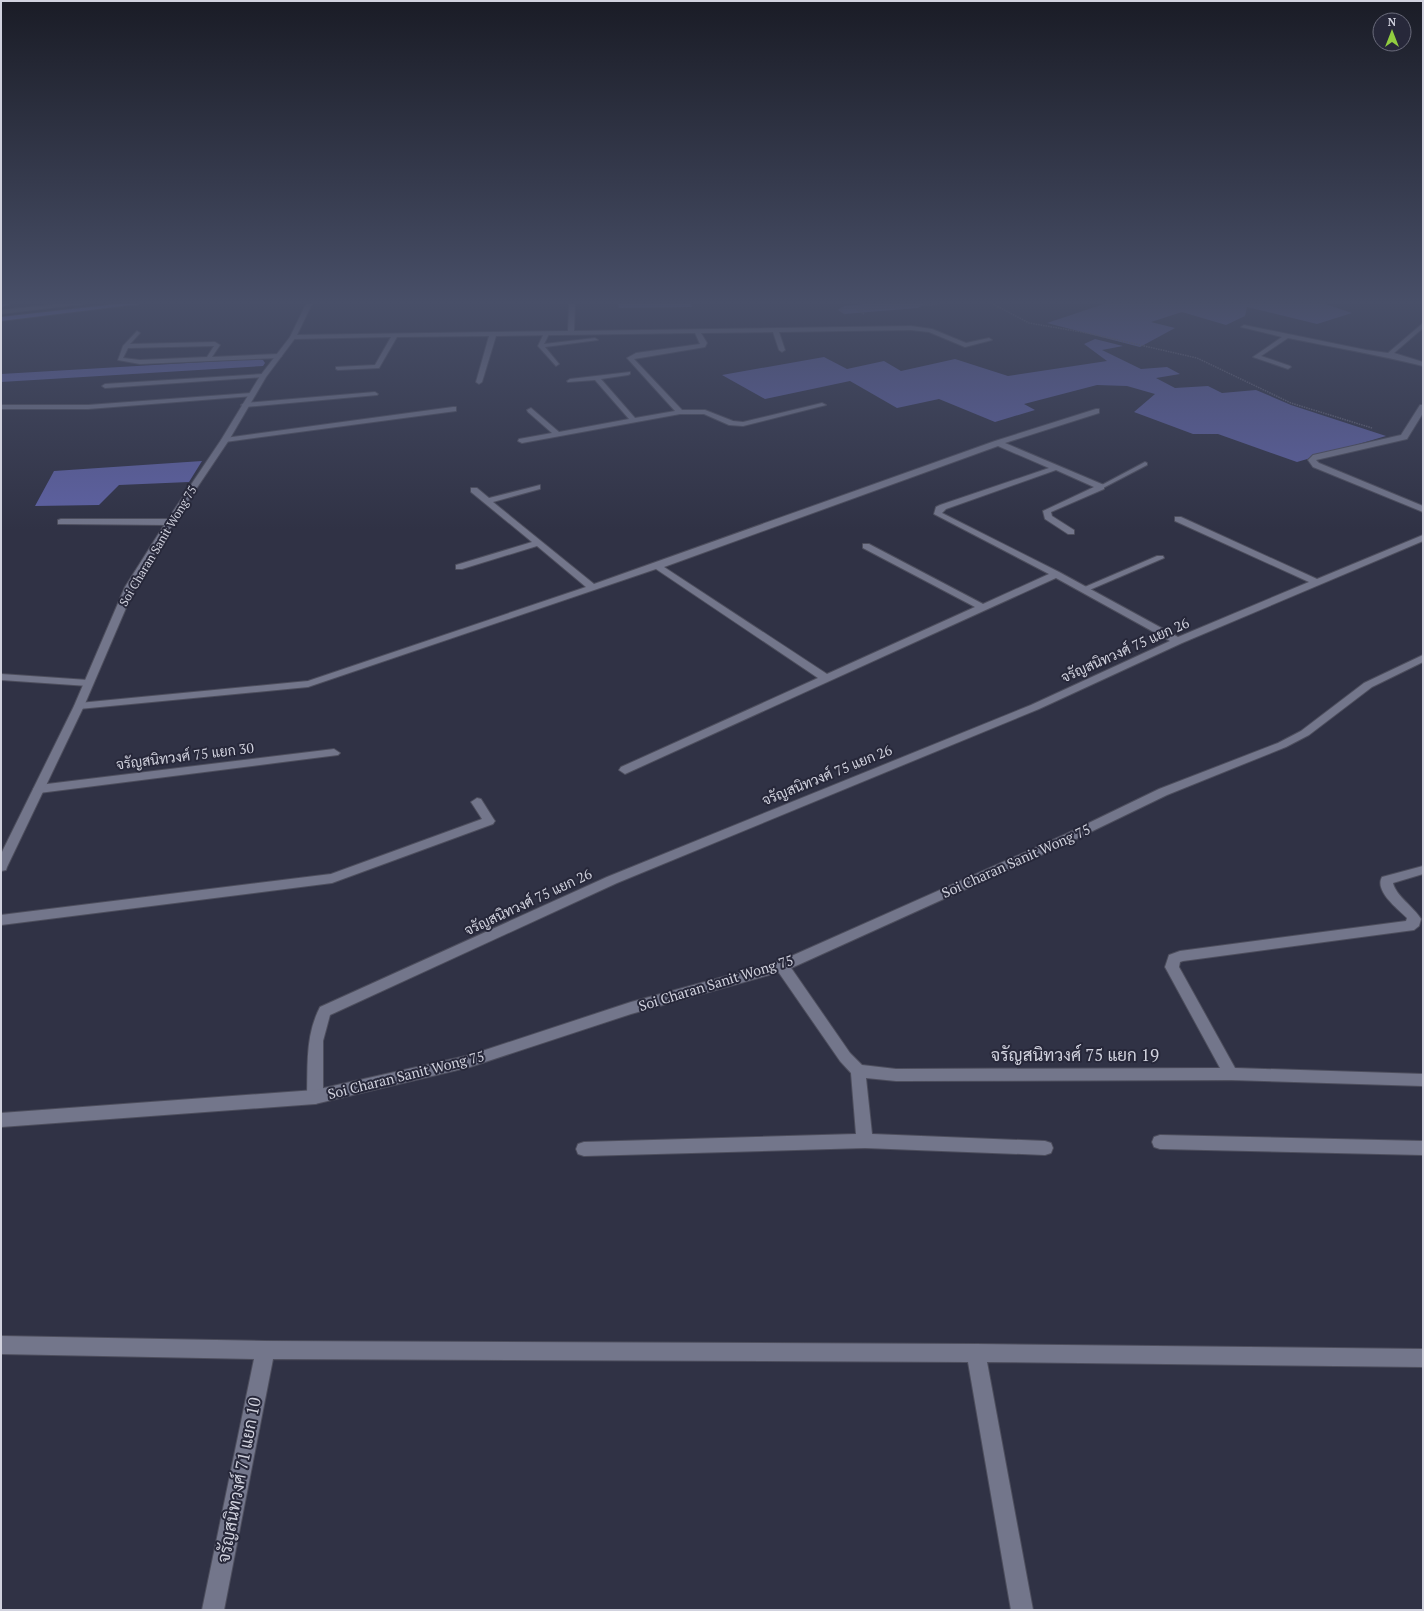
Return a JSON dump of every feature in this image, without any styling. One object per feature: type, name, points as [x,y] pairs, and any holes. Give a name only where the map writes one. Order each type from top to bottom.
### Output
[{"type":"street","points":[[105,386],[213,379]]},
{"type":"street","name":"Soi Charan Sanit Wong 75","points":[[1,867],[79,706],[130,587],[170,522],[225,440],[261,379]]},
{"type":"street","points":[[570,381],[582,379]]},
{"type":"street","points":[[598,379],[634,421]]},
{"type":"street","points":[[650,379],[680,412]]},
{"type":"street","points":[[245,405],[375,394]]},
{"type":"street","points":[[1,407],[88,407],[252,395]]},
{"type":"street","points":[[522,441],[680,412],[702,411],[732,423],[743,424],[822,405]]},
{"type":"street","points":[[1423,407],[1404,437],[1316,457],[1312,460],[1316,465],[1423,509]]},
{"type":"street","points":[[225,440],[453,409]]},
{"type":"street","points":[[531,410],[558,435]]},
{"type":"street","points":[[79,706],[308,684],[657,566],[998,443],[1096,411]]},
{"type":"street","points":[[998,443],[1101,487]]},
{"type":"street","points":[[1055,468],[943,507],[938,511],[940,516],[1056,574],[1178,641]]},
{"type":"street","points":[[487,501],[537,487]]},
{"type":"street","points":[[1070,532],[1048,517],[1047,511],[1101,487]]},
{"type":"street","points":[[474,490],[592,587]]},
{"type":"street","points":[[1178,519],[1318,583]]},
{"type":"street","points":[[61,522],[170,522]]},
{"type":"street","name":"จรัญสนิทวงศ์ 75 แยก 26","points":[[315,1097],[317,1030],[320,1019],[325,1011],[612,880],[1035,707],[1178,641],[1423,538]]},
{"type":"street","points":[[459,567],[538,543]]},
{"type":"street","points":[[866,546],[984,608]]},
{"type":"street","points":[[657,566],[825,678]]},
{"type":"street","points":[[625,770],[1056,574]]},
{"type":"street","name":"Soi Charan Sanit Wong 75","points":[[1,1120],[315,1097],[355,1090],[470,1061],[631,1008],[782,966],[1070,837],[1163,792],[1282,745],[1305,733],[1327,714],[1368,685],[1423,658]]},
{"type":"street","points":[[1,677],[88,683]]},
{"type":"street","name":"จรัญสนิทวงศ์ 75 แยก 30","points":[[39,789],[334,753]]},
{"type":"street","points":[[1,920],[332,878],[489,821],[477,802]]},
{"type":"street","points":[[1232,1074],[1176,975],[1172,967],[1174,959],[1180,956],[1409,926],[1414,923],[1414,919],[1389,890],[1386,882],[1387,880],[1423,870]]},
{"type":"street","points":[[782,966],[845,1058],[858,1071],[864,1141]]},
{"type":"street","name":"จรัญสนิทวงศ์ 75 แยก 19","points":[[858,1071],[896,1075],[1232,1074],[1423,1080]]},
{"type":"street","points":[[584,1149],[864,1141],[1045,1148]]},
{"type":"street","points":[[1160,1142],[1423,1148]]},
{"type":"street","points":[[1,1345],[264,1350],[976,1352],[1423,1358]]},
{"type":"street","name":"จรัญสนิทวงศ์ 71 แยก 10","points":[[213,1610],[264,1350]]},
{"type":"street","points":[[976,1352],[1022,1610]]},
{"type":"lane","points":[[1101,487],[1145,464]]},
{"type":"lane","points":[[1084,589],[1160,558]]},
{"type":"path","points":[[1241,379],[1291,403],[1404,437]]},
{"type":"shaded area","points":[[729,379],[1158,379],[1175,388],[1208,386],[1222,393],[1256,390],[1291,405],[1386,436],[1297,462],[1218,434],[1193,434],[1134,412],[1155,394],[1127,386],[1097,385],[1024,404],[1035,410],[995,422],[939,399],[897,408],[850,381],[765,399]]},
{"type":"shaded area","points":[[202,461],[189,482],[119,485],[99,505],[35,506],[54,471]]}]
